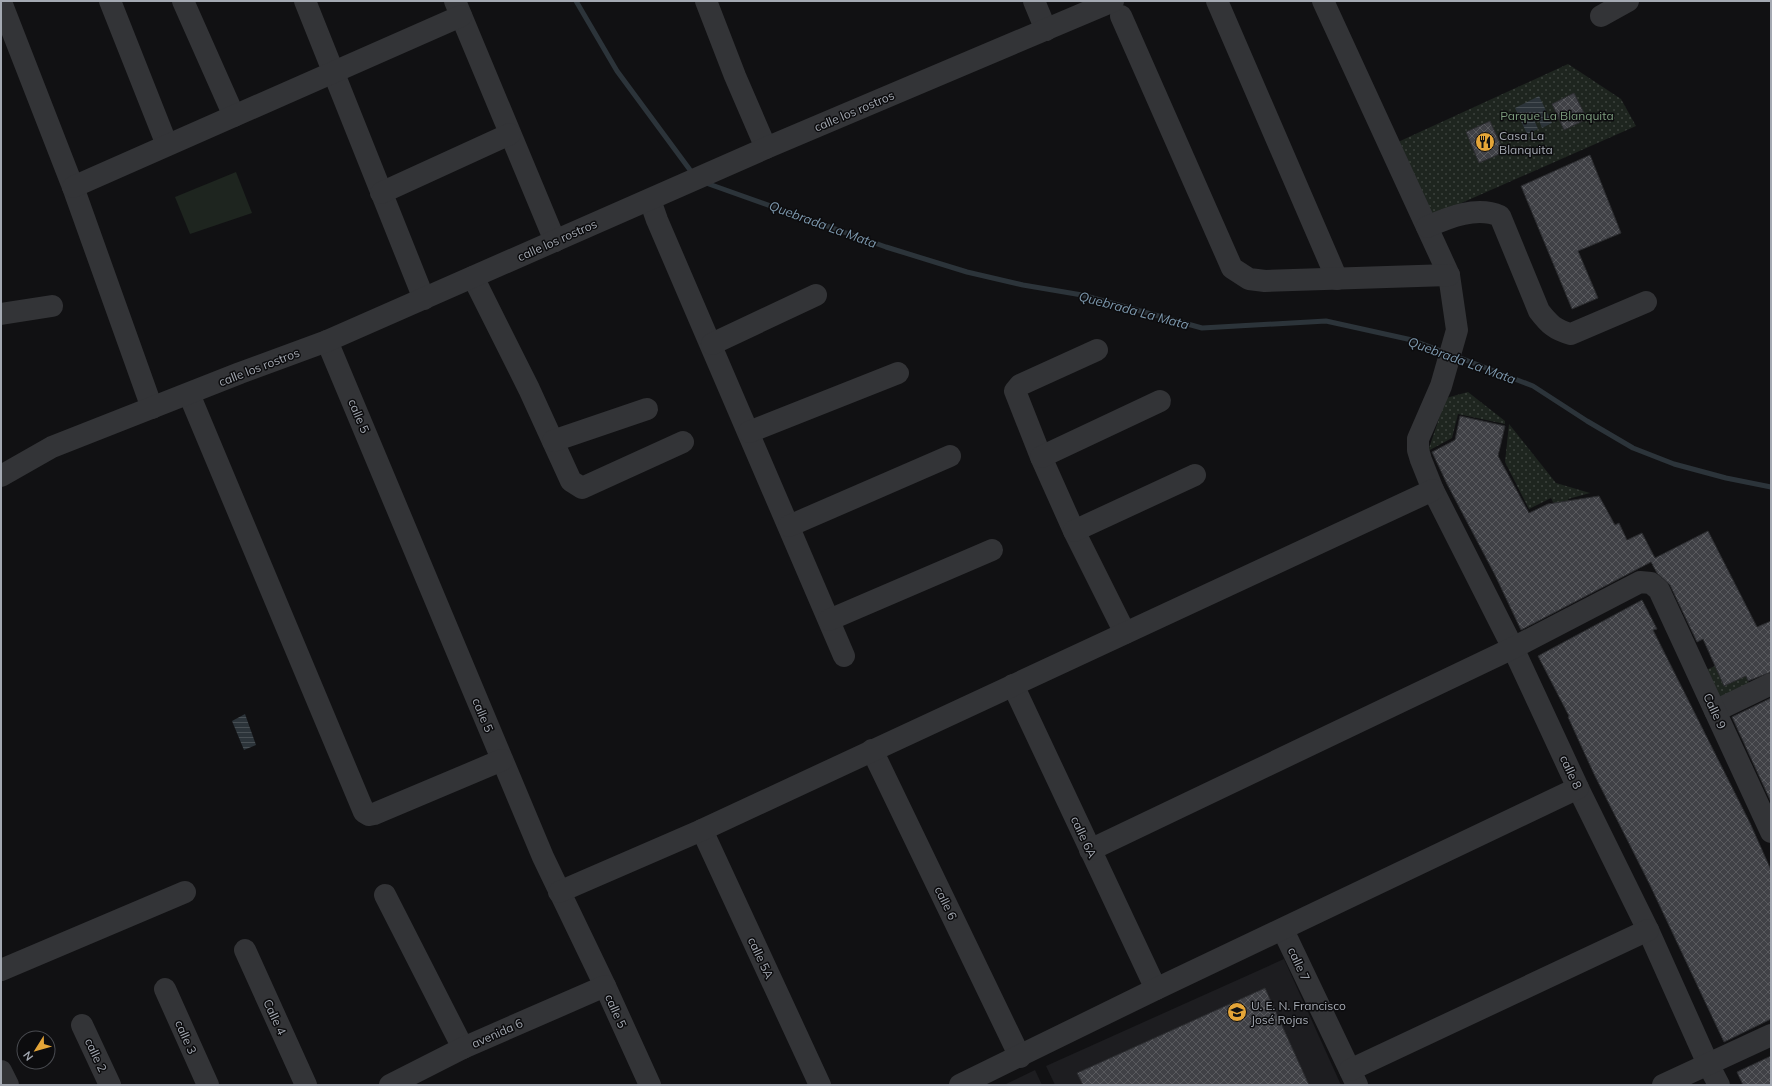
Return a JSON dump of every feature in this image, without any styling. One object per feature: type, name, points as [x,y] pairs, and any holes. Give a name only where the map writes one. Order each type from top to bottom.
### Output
[{"type":"street","points":[[110,1],[166,145]]},
{"type":"street","points":[[183,1],[234,116]]},
{"type":"street","points":[[305,1],[424,299]]},
{"type":"street","points":[[706,1],[735,76],[766,148]]},
{"type":"street","points":[[1034,1],[1046,30]]},
{"type":"street","points":[[1217,1],[1336,279]]},
{"type":"street","points":[[1117,9],[1232,268],[1249,279],[1265,281],[1449,275],[1323,1]]},
{"type":"street","points":[[1601,16],[1628,1]]},
{"type":"street","points":[[1,2],[72,187],[152,408]]},
{"type":"street","points":[[72,187],[333,72],[458,9],[556,241]]},
{"type":"street","name":"calle los rostros","points":[[1,476],[11,464],[240,373],[327,341],[766,148],[1046,30],[1117,9]]},
{"type":"street","points":[[381,193],[510,134]]},
{"type":"street","points":[[650,200],[657,220],[712,344],[844,656]]},
{"type":"street","points":[[1427,227],[1471,213],[1491,212],[1500,216],[1539,312],[1549,324],[1562,332],[1571,334],[1646,302]]},
{"type":"street","name":"calle 8","points":[[1449,275],[1457,330],[1441,386],[1418,439],[1418,450],[1421,460],[1433,490],[1513,648],[1578,788],[1648,930],[1708,1064],[1719,1085]]},
{"type":"street","points":[[473,277],[571,481],[582,488],[683,442]]},
{"type":"street","points":[[712,344],[816,295]]},
{"type":"street","points":[[1,314],[52,306]]},
{"type":"street","name":"calle 5","points":[[327,341],[502,760],[559,892],[605,986],[650,1085]]},
{"type":"street","points":[[1097,350],[1020,385],[1015,391],[1041,457],[1074,531],[1125,632]]},
{"type":"street","points":[[749,432],[898,373]]},
{"type":"street","points":[[189,394],[364,812],[369,815],[374,814],[502,760]]},
{"type":"street","points":[[1041,457],[1160,401]]},
{"type":"street","points":[[553,441],[648,409]]},
{"type":"street","points":[[789,526],[950,456]]},
{"type":"street","points":[[1074,531],[1195,475]]},
{"type":"street","points":[[559,892],[702,830],[1433,490]]},
{"type":"street","points":[[829,620],[992,550]]},
{"type":"street","name":"Calle 9","points":[[1513,648],[1640,582],[1652,583],[1659,590],[1771,832]]},
{"type":"street","points":[[1090,850],[1513,648]]},
{"type":"street","points":[[1715,711],[1771,684]]},
{"type":"street","name":"calle 6A","points":[[1013,685],[1156,989]]},
{"type":"street","name":"calle 6","points":[[872,750],[1020,1057]]},
{"type":"street","points":[[960,1085],[1020,1057],[1156,989],[1283,930],[1578,788]]},
{"type":"street","name":"calle 5A","points":[[702,830],[820,1085]]},
{"type":"street","points":[[1,970],[185,892]]},
{"type":"street","points":[[385,895],[463,1048]]},
{"type":"street","name":"calle 7","points":[[1283,930],[1353,1078]]},
{"type":"street","points":[[1353,1078],[1648,930]]},
{"type":"street","name":"Calle 4","points":[[244,950],[306,1085]]},
{"type":"street","name":"avenida 6","points":[[390,1085],[463,1048],[605,986]]},
{"type":"street","name":"calle 3","points":[[165,989],[208,1085]]},
{"type":"street","name":"calle 2","points":[[82,1025],[110,1085]]},
{"type":"street","points":[[1663,1085],[1771,1035]]},
{"type":"street","points":[[1,1071],[8,1085]]},
{"type":"shaded area","points":[[1539,96],[1552,123],[1542,128],[1536,113],[1532,115],[1538,129],[1527,134],[1515,108]]},
{"type":"shaded area","points":[[245,714],[256,745],[244,750],[232,721]]},
{"type":"shaded area","name":"U. E. N. Francisco José Rojas","points":[[1284,959],[1341,1085],[1055,1085],[1046,1066]]},
{"type":"shaded area","points":[[1035,1070],[1042,1085],[1004,1085]]},
{"type":"green space","name":"Parque La Blanquita","points":[[1568,64],[1621,99],[1636,126],[1432,216],[1398,142]]},
{"type":"green space","points":[[236,172],[252,213],[190,234],[175,197]]},
{"type":"green space","points":[[1468,392],[1505,421],[1505,424],[1458,414],[1452,438],[1428,451],[1446,398]]},
{"type":"green space","points":[[1509,424],[1556,483],[1590,493],[1568,499],[1584,531],[1570,537],[1551,498],[1529,509],[1505,462]]},
{"type":"green space","points":[[1715,666],[1724,686],[1746,676],[1750,685],[1721,700],[1706,670]]},
{"type":"building","points":[[1574,93],[1587,119],[1564,130],[1552,104]]},
{"type":"building","name":"Casa La Blanquita","points":[[1490,121],[1504,152],[1479,163],[1466,132]]},
{"type":"building","points":[[1590,155],[1621,233],[1578,251],[1598,298],[1572,309],[1521,186]]},
{"type":"building","points":[[1460,416],[1505,426],[1498,456],[1529,513],[1548,504],[1599,496],[1615,525],[1619,523],[1627,540],[1642,533],[1655,558],[1708,531],[1757,627],[1771,621],[1771,672],[1748,681],[1746,676],[1724,686],[1703,639],[1697,642],[1670,585],[1657,573],[1651,562],[1521,630],[1495,575],[1447,484],[1432,452],[1455,440]]},
{"type":"building","points":[[1642,600],[1657,629],[1653,630],[1750,823],[1771,870],[1771,1019],[1724,1042],[1649,883],[1594,774],[1568,717],[1569,716],[1538,656]]},
{"type":"building","points":[[1771,698],[1771,802],[1732,717]]},
{"type":"building","name":"U. E. N. Francisco José Rojas","points":[[1265,988],[1309,1085],[1083,1085],[1077,1073]]},
{"type":"building","points":[[1771,1056],[1771,1085],[1743,1085],[1737,1072]]},
{"type":"waterway","name":"Quebrada La Mata","points":[[576,1],[617,71],[693,174]]},
{"type":"waterway","name":"Quebrada La Mata","points":[[706,183],[886,247],[967,272],[1023,285],[1082,295],[1202,328],[1326,321],[1412,340],[1446,353]]},
{"type":"waterway","name":"Quebrada La Mata","points":[[1455,356],[1533,386],[1587,421],[1633,448],[1674,464],[1726,478],[1771,487]]},
{"type":"place","name":"Casa La Blanquita","points":[[1485,142]]},
{"type":"place","name":"U. E. N. Francisco José Rojas","points":[[1237,1012]]}]
